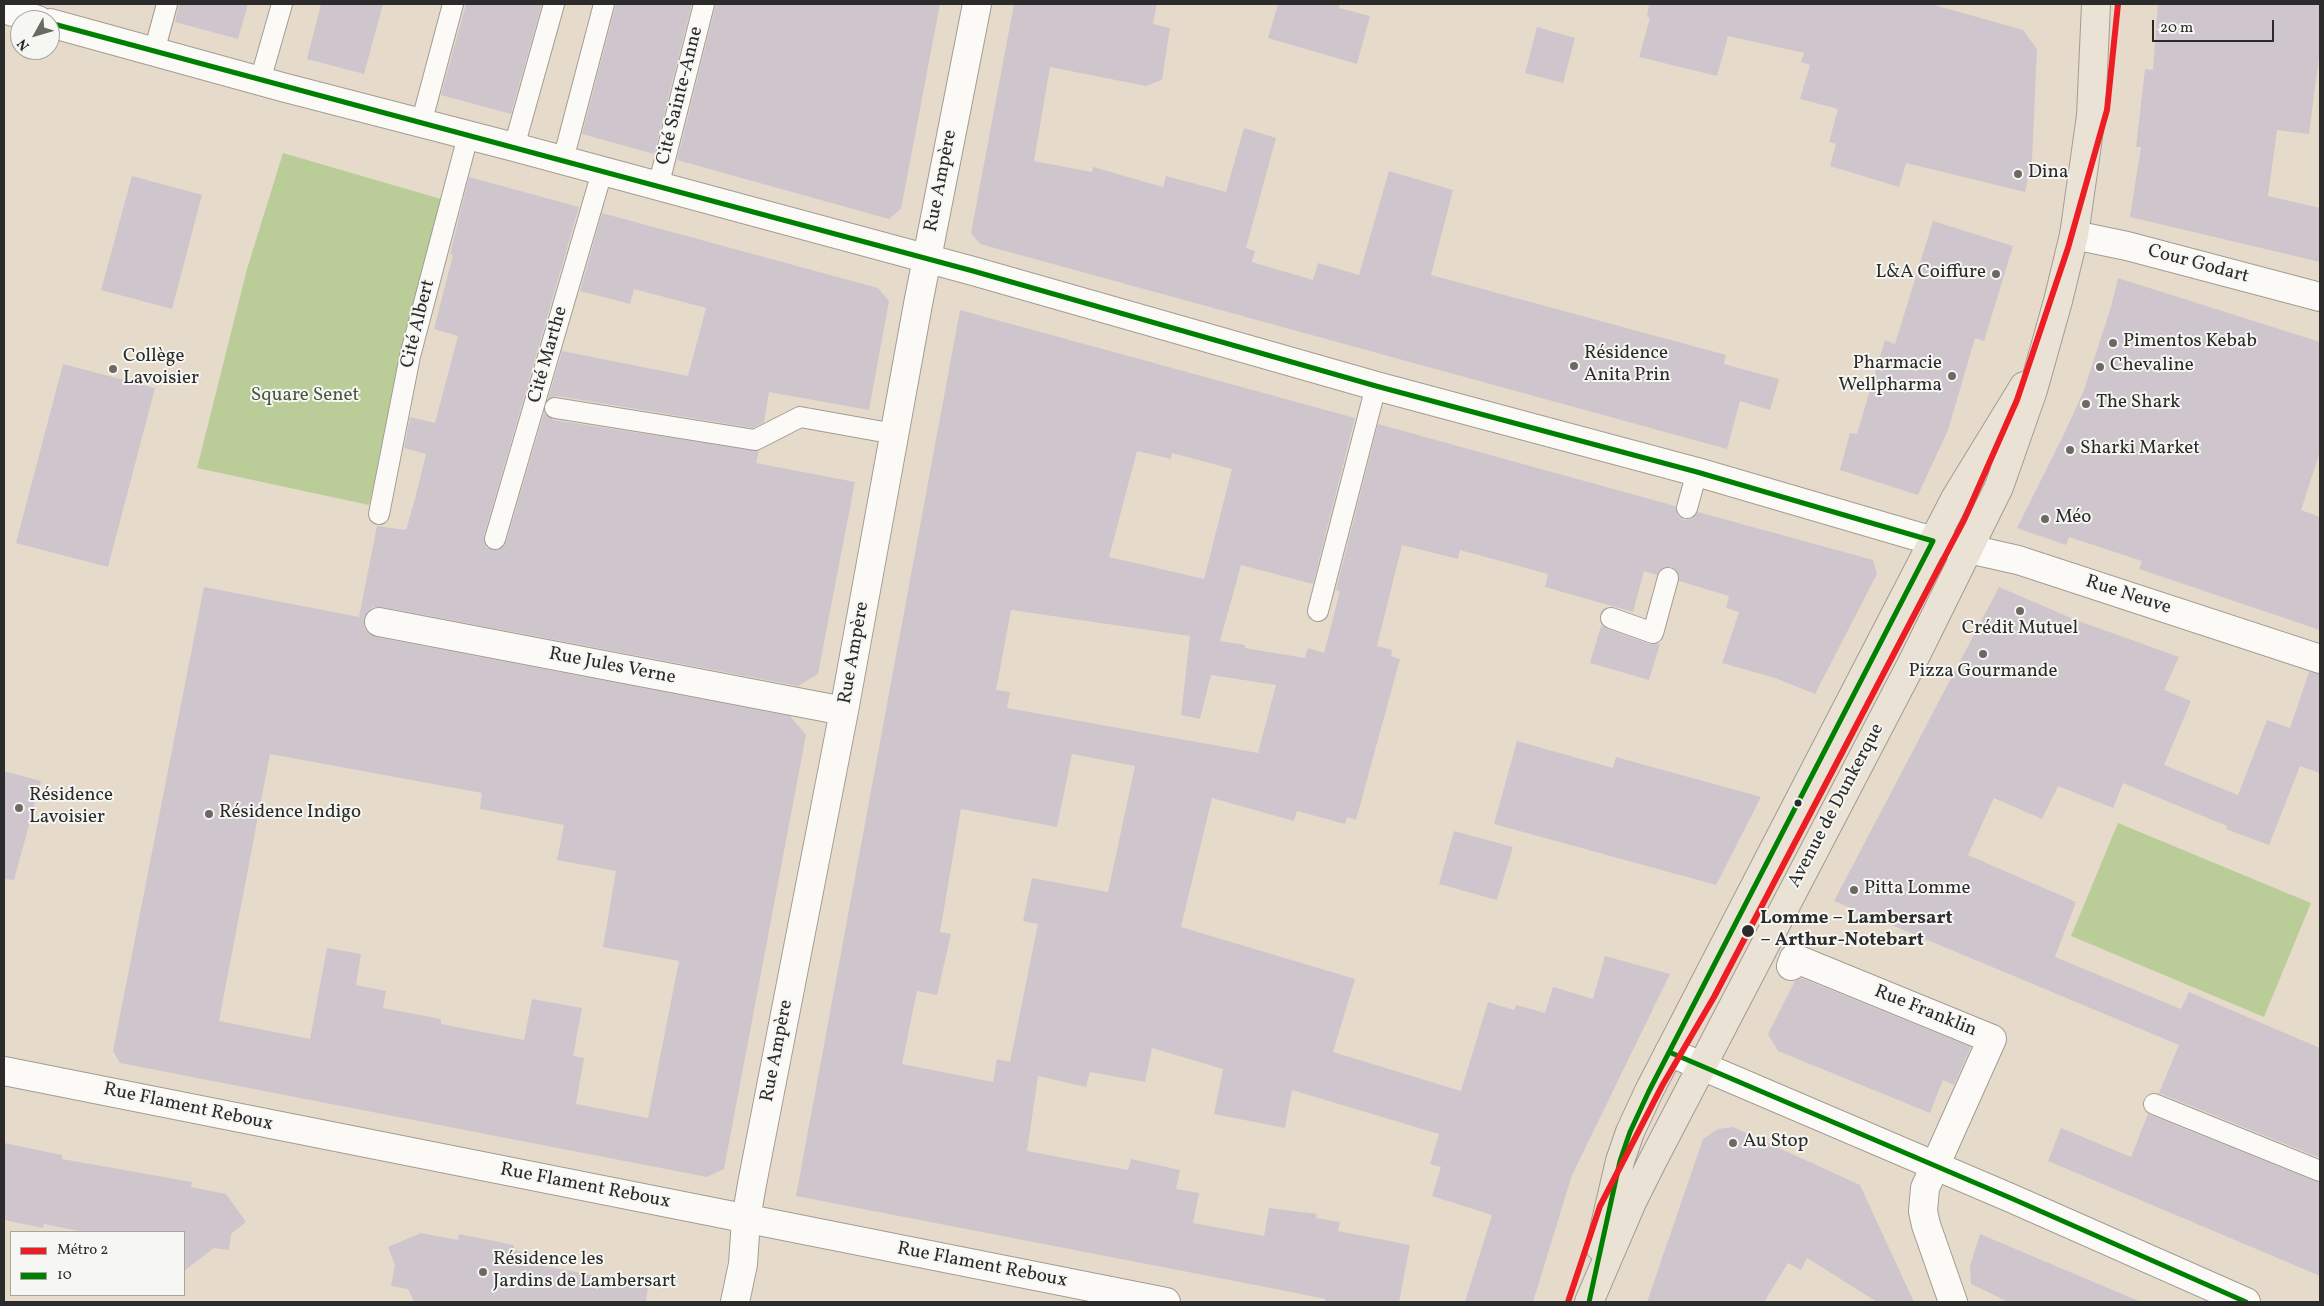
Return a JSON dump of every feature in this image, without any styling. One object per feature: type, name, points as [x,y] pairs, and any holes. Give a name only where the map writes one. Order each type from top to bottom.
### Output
[{"type":"main road","name":"Avenue de Dunkerque","points":[[1589,1302],[1632,1202],[1908,671],[1999,487],[2017,439],[2058,301],[2074,236],[2090,116],[2096,4]]},
{"type":"main road","name":"Avenue de Dunkerque","points":[[1589,1302],[1620,1161],[1634,1123],[1933,541],[1970,472],[2041,357]]},
{"type":"street","name":"Rue Ampère","points":[[735,1302],[743,1264],[746,1219],[977,4]]},
{"type":"street","name":"Rue Neuve","points":[[60,26],[260,82],[563,160],[928,260],[1376,386],[1697,472],[1933,541],[2018,560],[2320,659]]},
{"type":"street","name":"Cour Godart","points":[[2074,236],[2127,246],[2320,297]]},
{"type":"street","name":"Rue Jules Verne","points":[[379,622],[844,711]]},
{"type":"street","name":"Rue Franklin","points":[[1790,966],[1794,958],[1992,1039],[1935,1166]]},
{"type":"street","points":[[1669,1052],[2246,1302]]},
{"type":"street","name":"Rue Flament Reboux","points":[[4,1071],[1166,1302]]},
{"type":"street","points":[[1935,1166],[1925,1188],[1923,1211],[1926,1225],[1953,1302]]},
{"type":"lane","points":[[154,52],[167,4]]},
{"type":"lane","points":[[260,82],[282,4]]},
{"type":"lane","points":[[421,124],[453,4]]},
{"type":"lane","points":[[514,147],[554,4]]},
{"type":"lane","points":[[563,160],[604,4]]},
{"type":"lane","name":"Cité Sainte-Anne","points":[[658,187],[704,4]]},
{"type":"lane","name":"Cité Albert","points":[[379,514],[410,356],[468,136]]},
{"type":"lane","name":"Cité Marthe","points":[[495,539],[602,172]]},
{"type":"lane","points":[[1318,611],[1376,386]]},
{"type":"lane","points":[[555,408],[755,440],[800,417],[895,434]]},
{"type":"lane","points":[[1687,508],[1697,472]]},
{"type":"lane","points":[[1611,618],[1653,633],[1668,578]]},
{"type":"lane","points":[[2154,1104],[2320,1171]]},
{"type":"green space","name":"Square Senet","points":[[283,153],[441,199],[369,505],[197,468],[247,269]]},
{"type":"green space","points":[[2118,823],[2311,903],[2264,1017],[2071,936]]},
{"type":"building","points":[[179,4],[248,4],[238,39],[175,22]]},
{"type":"building","points":[[321,4],[383,4],[364,74],[307,59]]},
{"type":"building","points":[[466,4],[542,4],[511,114],[441,95]]},
{"type":"building","points":[[616,4],[692,4],[654,154],[582,134]]},
{"type":"building","points":[[716,4],[940,4],[901,209],[889,219],[677,160]]},
{"type":"building","points":[[1014,4],[1157,4],[1153,24],[1170,28],[1162,80],[1146,86],[1050,67],[1034,161],[1092,172],[1093,167],[1163,187],[1166,176],[1226,192],[1244,128],[1276,138],[1246,248],[1255,251],[1252,262],[1313,280],[1318,263],[1359,275],[1389,171],[1453,190],[1431,275],[1726,355],[1724,364],[1779,379],[1770,410],[1740,401],[1727,449],[980,244],[971,233]]},
{"type":"building","points":[[1278,4],[1340,4],[1339,8],[1370,16],[1357,64],[1268,38]]},
{"type":"building","points":[[1649,4],[1931,4],[2023,30],[2037,49],[2032,161],[2025,192],[1906,163],[1899,187],[1830,166],[1836,144],[1829,142],[1838,109],[1800,99],[1810,65],[1801,62],[1804,53],[1728,36],[1717,76],[1639,57],[1650,18],[1647,17]]},
{"type":"building","points":[[2158,4],[2320,4],[2320,49],[2309,134],[2277,130],[2268,196],[2320,208],[2320,262],[2130,217],[2141,147],[2136,147],[2145,69],[2153,70]]},
{"type":"building","points":[[1537,27],[1575,38],[1563,83],[1525,73]]},
{"type":"building","points":[[132,176],[202,195],[172,309],[101,290]]},
{"type":"building","points":[[469,177],[579,207],[484,536],[487,548],[498,550],[506,542],[544,413],[553,420],[759,451],[756,463],[855,482],[818,674],[798,686],[382,607],[373,607],[367,612],[364,619],[364,628],[369,634],[376,637],[790,716],[806,735],[724,1169],[707,1177],[120,1063],[113,1051],[204,587],[359,617],[377,526],[406,530],[415,499],[426,454],[404,448],[410,417],[435,423],[458,336],[434,329],[453,255],[450,254]],"holes":[[[270,754],[482,793],[480,809],[564,825],[557,860],[616,871],[603,947],[679,961],[648,1118],[576,1104],[584,1058],[573,1056],[582,1008],[532,999],[524,1040],[441,1024],[441,1019],[383,1008],[386,991],[356,985],[361,954],[327,948],[310,1039],[219,1021]]]},
{"type":"building","points":[[602,213],[878,288],[889,301],[869,410],[769,392],[764,422],[753,428],[557,396],[548,399],[562,351],[688,376],[706,308],[634,289],[630,304],[580,291]]},
{"type":"building","points":[[1933,221],[2013,246],[1984,341],[1975,338],[1948,430],[1918,495],[1840,470],[1850,433],[1857,434],[1885,340],[1895,344]]},
{"type":"building","points":[[2118,278],[2320,342],[2320,452],[2301,510],[2320,517],[2320,630],[2139,569],[2142,561],[2069,537],[2066,545],[2017,528],[2084,390],[2111,307]]},
{"type":"building","points":[[960,310],[1355,418],[1313,584],[1241,565],[1220,641],[1245,645],[1245,648],[1305,658],[1308,648],[1324,653],[1340,591],[1336,590],[1378,424],[1675,506],[1678,516],[1684,520],[1690,519],[1698,512],[1873,560],[1877,574],[1815,694],[1775,678],[1722,663],[1739,612],[1726,608],[1729,596],[1679,581],[1679,575],[1672,567],[1665,567],[1657,575],[1644,571],[1633,612],[1545,587],[1548,574],[1460,550],[1458,559],[1402,545],[1377,646],[1392,650],[1391,656],[1400,659],[1356,820],[1347,817],[1345,824],[1297,811],[1294,821],[1212,798],[1181,927],[1355,979],[1333,1052],[1461,1091],[1488,1002],[1514,1010],[1516,1005],[1545,1013],[1553,987],[1593,999],[1605,956],[1670,974],[1572,1175],[1533,1302],[1465,1302],[1492,1215],[1432,1196],[1441,1167],[1430,1164],[1439,1134],[1292,1090],[1285,1128],[1214,1114],[1223,1069],[1152,1048],[1145,1082],[1090,1072],[1086,1087],[1038,1076],[1027,1151],[1128,1170],[1131,1159],[1180,1170],[1176,1189],[1199,1193],[1193,1223],[1264,1236],[1269,1208],[1317,1214],[1316,1218],[1340,1222],[1338,1231],[1410,1245],[1399,1302],[1325,1302],[1325,1299],[1286,1291],[796,1196]],"holes":[[[1137,451],[1171,459],[1172,453],[1232,469],[1204,579],[1109,557]],[[1011,610],[1190,636],[1181,715],[1200,719],[1211,675],[1276,685],[1258,753],[1007,708],[1010,692],[996,690]],[[1072,754],[1135,766],[1108,892],[1032,878],[1023,921],[1038,924],[1010,1062],[997,1059],[993,1082],[902,1064],[917,991],[937,995],[951,934],[940,932],[961,809],[1057,827]]]},
{"type":"building","points":[[63,364],[155,388],[108,567],[16,543]]},
{"type":"building","points":[[1999,587],[2076,620],[2179,657],[2164,690],[2191,701],[2164,765],[2238,795],[2267,720],[2290,728],[2309,672],[2320,674],[2320,773],[2300,766],[2269,845],[2226,829],[2227,826],[2123,783],[2113,808],[2058,786],[2042,819],[1994,798],[1968,855],[2076,902],[2055,957],[2181,1009],[2189,992],[2320,1048],[2320,1158],[2159,1093],[2179,1045],[1834,901]]},
{"type":"building","points":[[1601,626],[1649,644],[1660,644],[1649,680],[1590,663]]},
{"type":"building","points":[[1517,741],[1613,768],[1616,757],[1761,797],[1716,885],[1494,824]]},
{"type":"building","name":"Résidence Lavoisier","points":[[4,771],[41,781],[14,880],[4,879]]},
{"type":"building","points":[[1454,831],[1513,847],[1497,900],[1439,884]]},
{"type":"building","points":[[1801,978],[1971,1047],[1954,1085],[1943,1080],[1930,1113],[1778,1051],[1768,1034],[1795,981]]},
{"type":"building","points":[[2148,1114],[2320,1183],[2320,1276],[2048,1161],[2061,1128],[2131,1157]]},
{"type":"building","points":[[1733,1127],[1860,1185],[1914,1302],[1877,1302],[1807,1258],[1801,1270],[1788,1263],[1764,1302],[1647,1302],[1703,1139],[1718,1129]]},
{"type":"building","points":[[4,1143],[62,1155],[62,1159],[192,1182],[191,1187],[226,1194],[246,1222],[231,1234],[229,1250],[214,1248],[185,1270],[185,1231],[79,1231],[44,1224],[43,1228],[4,1220]]},
{"type":"building","name":"Résidence les Jardins de Lambersart","points":[[421,1233],[458,1240],[459,1234],[514,1245],[514,1250],[547,1257],[545,1266],[648,1286],[646,1302],[414,1302],[408,1289],[391,1286],[395,1265],[388,1247]]},
{"type":"building","points":[[1980,1234],[2141,1302],[2008,1302],[1971,1284],[1970,1266]]},
{"type":"metro line","name":"2","points":[[1568,1302],[1600,1206],[1662,1086],[1714,997],[1964,520],[2017,400],[2068,248],[2107,110],[2118,4]]},
{"type":"transit line","name":"10","points":[[60,26],[973,271],[1376,386],[1697,472],[1933,541]]},
{"type":"transit line","name":"10","points":[[1589,1302],[1620,1161],[1630,1132],[1649,1091],[1933,541]]},
{"type":"transit line","name":"10","points":[[1669,1052],[2013,1199],[2246,1302]]},
{"type":"place","name":"Dina","points":[[2018,174]]},
{"type":"place","name":"L&A Coiffure","points":[[1996,274]]},
{"type":"place","name":"Pimentos Kebab","points":[[2113,343]]},
{"type":"place","name":"Résidence Anita Prin","points":[[1574,366]]},
{"type":"place","name":"Chevaline","points":[[2100,367]]},
{"type":"place","name":"Collège Lavoisier","points":[[113,369]]},
{"type":"place","name":"Pharmacie Wellpharma","points":[[1952,376]]},
{"type":"place","name":"The Shark","points":[[2086,404]]},
{"type":"place","name":"Sharki Market","points":[[2070,450]]},
{"type":"place","name":"Méo","points":[[2045,519]]},
{"type":"place","name":"Crédit Mutuel","points":[[2020,611]]},
{"type":"place","name":"Pizza Gourmande","points":[[1983,654]]},
{"type":"place","name":"Résidence Lavoisier","points":[[19,808]]},
{"type":"place","name":"Résidence Indigo","points":[[209,814]]},
{"type":"place","name":"Pitta Lomme","points":[[1854,890]]},
{"type":"place","name":"Lomme – Lambersart – Arthur-Notebart","points":[[1748,931]]},
{"type":"place","name":"Au Stop","points":[[1733,1143]]},
{"type":"place","name":"Résidence les Jardins de Lambersart","points":[[483,1272]]}]
